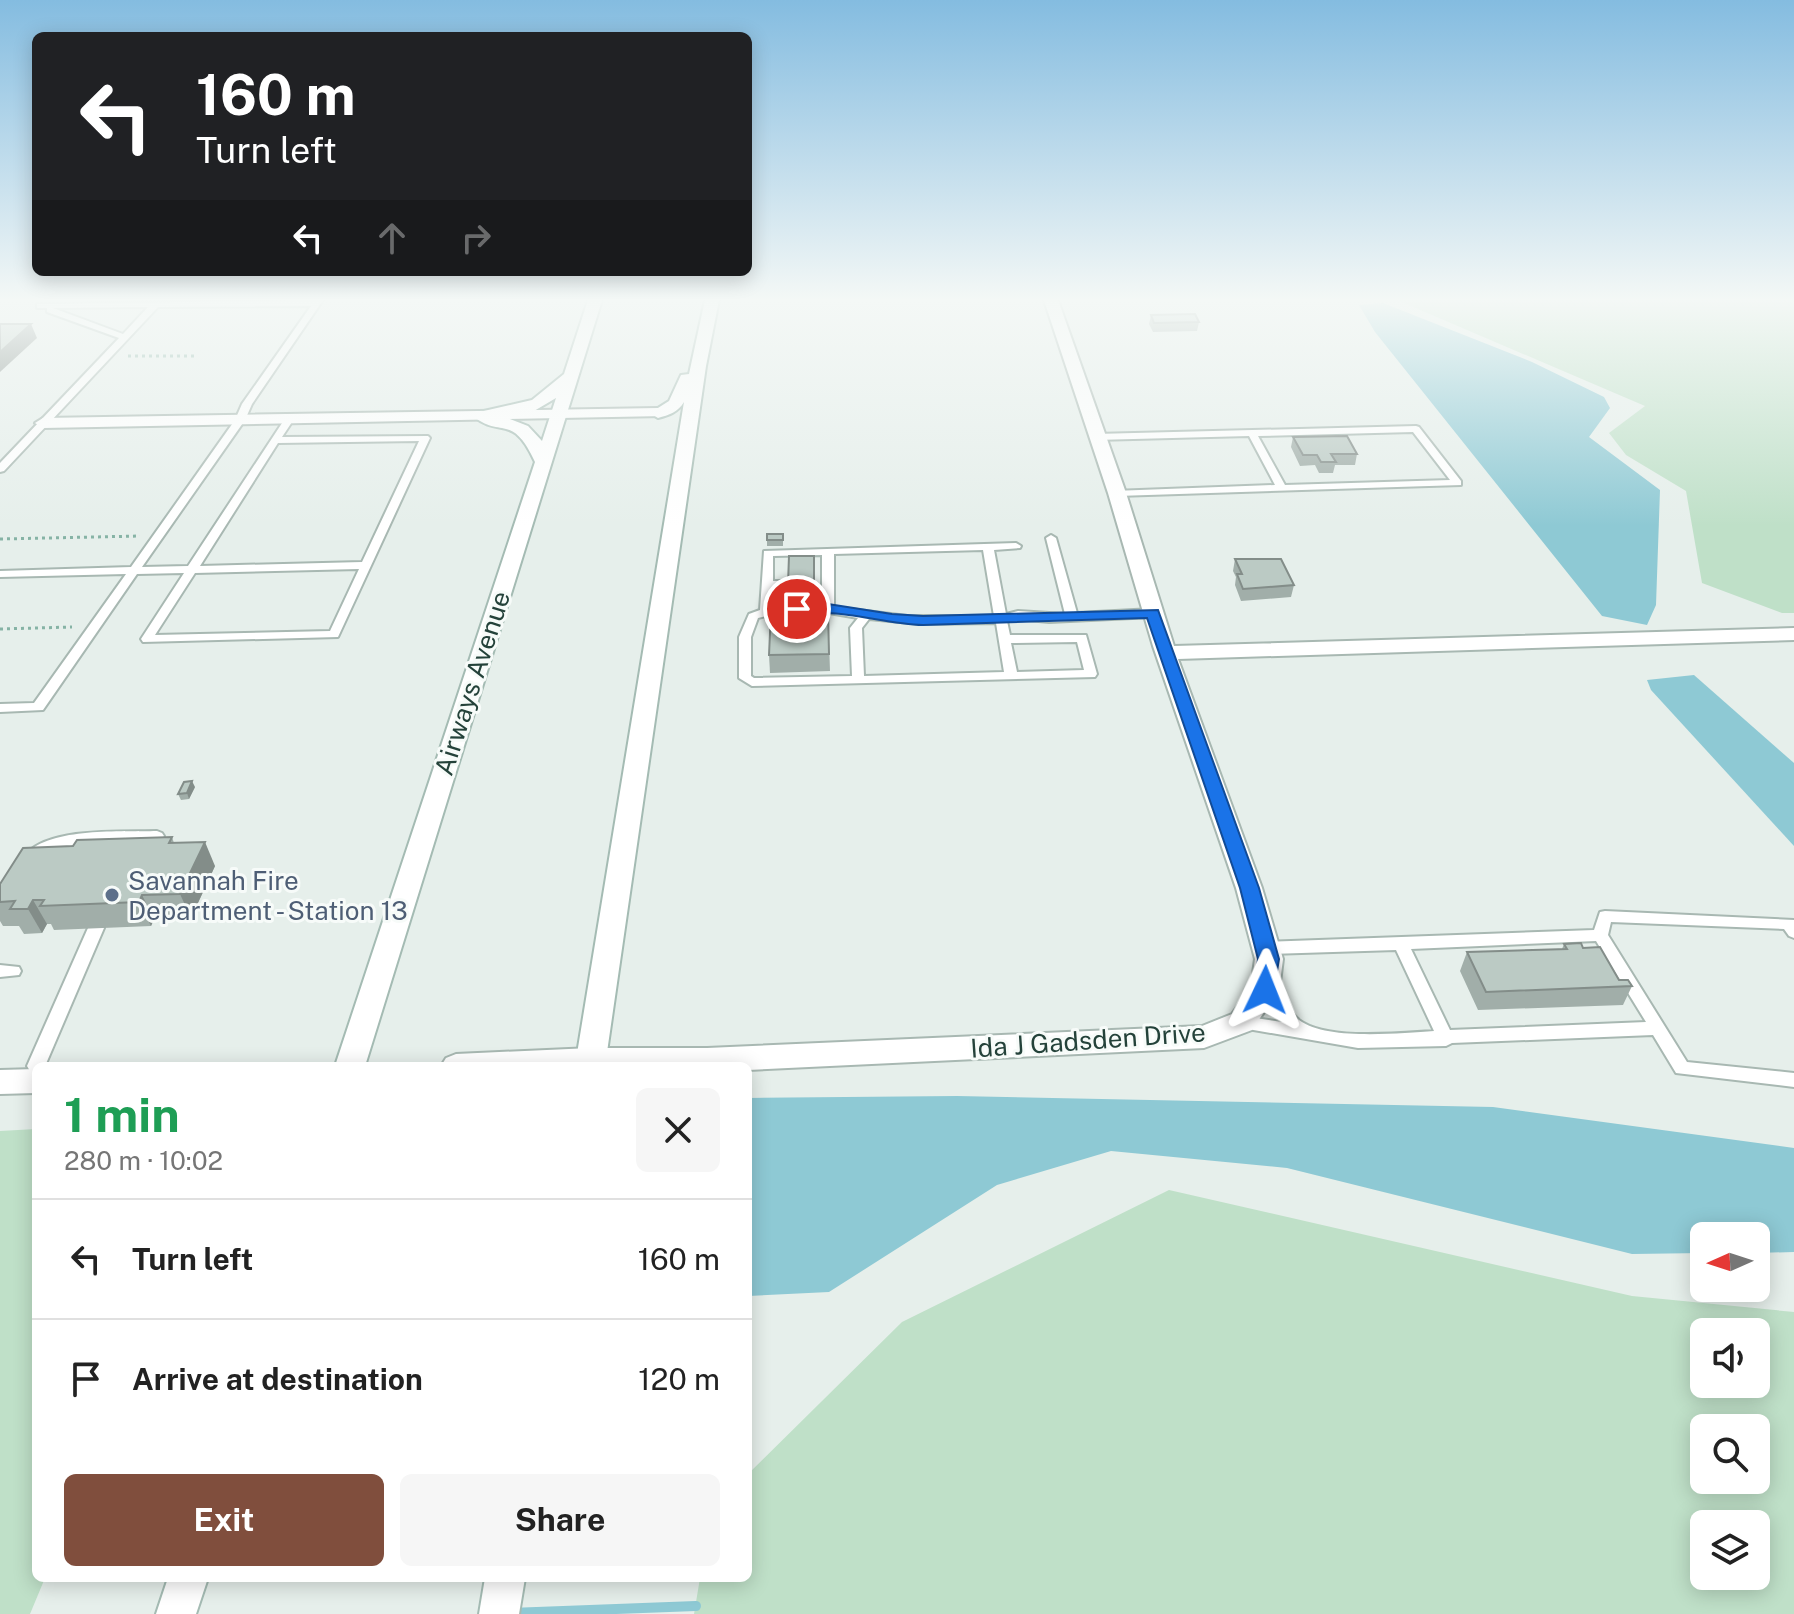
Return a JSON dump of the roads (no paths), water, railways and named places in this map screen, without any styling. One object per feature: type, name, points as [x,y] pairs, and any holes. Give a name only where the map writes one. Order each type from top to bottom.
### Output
[{"type":"main road","points":[[481,416],[529,408],[550,398],[569,375]]},
{"type":"main road","name":"Airways Avenue","points":[[351,1062],[570,375]]},
{"type":"main road","points":[[43,423],[658,413],[671,410],[679,402],[683,382],[689,375]]},
{"type":"main road","points":[[591,1062],[697,375]]},
{"type":"main road","points":[[1075,375],[1117,493],[1166,653],[1249,888],[1269,959],[1265,991]]},
{"type":"main road","points":[[658,413],[676,420],[687,439]]},
{"type":"main road","points":[[481,416],[514,423],[536,439],[542,460]]},
{"type":"main road","points":[[1166,653],[1794,634]]},
{"type":"main road","name":"Ida J Gadsden Drive","points":[[630,1062],[1204,1037],[1242,1022],[1265,991]]},
{"type":"main road","points":[[0,1082],[32,1074]]},
{"type":"lane","points":[[0,469],[89,375]]},
{"type":"lane","points":[[0,708],[38,707],[240,420],[267,375]]},
{"type":"lane","points":[[275,440],[425,438],[334,634],[147,639],[193,569],[275,440],[289,419]]},
{"type":"lane","points":[[1095,437],[1416,429],[1457,483],[1117,493]]},
{"type":"lane","points":[[1252,433],[1282,488]]},
{"type":"lane","points":[[1051,538],[1072,617]]},
{"type":"lane","points":[[766,610],[768,553],[1016,546]]},
{"type":"lane","points":[[988,547],[1005,619],[1011,676]]},
{"type":"lane","points":[[828,551],[828,608]]},
{"type":"lane","points":[[0,574],[366,565]]},
{"type":"lane","points":[[814,583],[828,582]]},
{"type":"lane","points":[[767,585],[789,584]]},
{"type":"lane","points":[[1005,639],[1082,638],[1091,674],[752,682],[745,678],[745,637],[753,616],[766,610],[828,608],[923,620],[1153,613]]},
{"type":"lane","points":[[858,679],[856,628],[867,614]]},
{"type":"lane","points":[[17,865],[37,851],[57,844],[83,839],[157,836]]},
{"type":"lane","points":[[1794,932],[1789,924],[1605,916],[1600,935],[1682,1068],[1794,1080]]},
{"type":"lane","points":[[39,1062],[96,928]]},
{"type":"lane","points":[[1266,948],[1600,935]]},
{"type":"lane","points":[[1401,944],[1446,1039]]},
{"type":"lane","points":[[1265,991],[1293,1024],[1308,1032]]},
{"type":"lane","points":[[1242,1022],[1358,1041],[1658,1028]]},
{"type":"water","points":[[1410,375],[1559,375],[1604,397],[1610,408],[1589,437],[1660,490],[1656,605],[1647,625],[1602,616]]},
{"type":"water","points":[[1694,675],[1794,763],[1794,846],[1651,690],[1647,680]]},
{"type":"water","points":[[957,1096],[1493,1107],[1794,1148],[1794,1252],[1770,1253],[1770,1222],[1690,1222],[1690,1253],[1632,1254],[1287,1168],[1111,1151],[997,1185],[829,1292],[752,1296],[752,1098]]},
{"type":"waterway","points":[[510,1613],[696,1606]]},
{"type":"place","name":"Savannah Fire Department - Station 13","points":[[112,895]]}]
